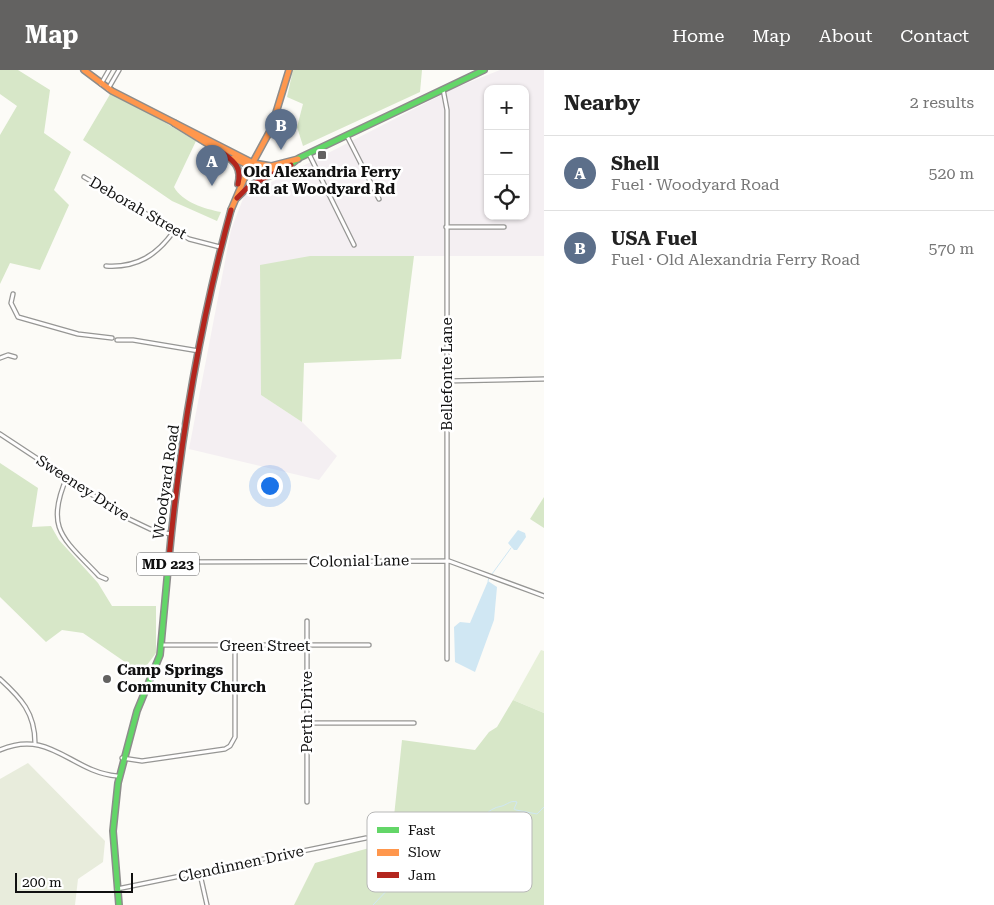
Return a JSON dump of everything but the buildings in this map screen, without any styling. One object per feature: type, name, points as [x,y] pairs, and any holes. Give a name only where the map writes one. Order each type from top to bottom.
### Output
[{"type":"main road","points":[[84,70],[108,89],[251,166],[271,166],[298,159],[484,70]]},
{"type":"main road","name":"Woodyard Road","points":[[118,905],[112,844],[117,776],[138,708],[158,662],[162,646],[170,534],[199,352],[220,247],[233,205],[271,129],[289,70]]},
{"type":"main road","points":[[174,123],[235,162],[241,171],[233,205]]},
{"type":"main road","points":[[223,153],[267,172],[291,165]]},
{"type":"main road","points":[[233,205],[248,186],[291,165],[298,159]]},
{"type":"street","points":[[101,84],[108,70]]},
{"type":"street","points":[[108,89],[119,70]]},
{"type":"street","name":"Bellefonte Lane","points":[[443,89],[447,110],[446,227],[449,561],[447,659]]},
{"type":"street","points":[[347,136],[379,199]]},
{"type":"street","points":[[309,154],[354,245]]},
{"type":"street","name":"Deborah Street","points":[[84,177],[174,231],[194,241],[220,247]]},
{"type":"street","points":[[446,227],[504,227]]},
{"type":"street","points":[[106,266],[128,265],[148,258],[162,247],[174,231]]},
{"type":"street","points":[[13,294],[12,310],[22,319],[78,334],[112,338]]},
{"type":"street","points":[[116,340],[133,340],[199,352]]},
{"type":"street","points":[[0,358],[8,355],[15,357]]},
{"type":"street","points":[[447,381],[544,379]]},
{"type":"street","name":"Sweeney Drive","points":[[0,434],[129,519],[150,529],[170,534]]},
{"type":"street","points":[[67,477],[57,499],[56,510],[60,533],[99,576],[106,579]]},
{"type":"street","name":"Colonial Lane","points":[[168,562],[449,561],[544,596]]},
{"type":"street","name":"Perth Drive","points":[[307,621],[307,802]]},
{"type":"street","name":"Green Street","points":[[162,646],[369,645]]},
{"type":"street","points":[[122,758],[142,761],[225,749],[230,746],[234,737],[235,646]]},
{"type":"street","points":[[0,679],[23,701],[32,717],[35,743]]},
{"type":"street","points":[[307,723],[414,723]]},
{"type":"street","points":[[0,750],[19,744],[35,743],[55,750],[92,771],[117,776]]},
{"type":"street","name":"Clendinnen Drive","points":[[116,889],[200,874],[366,838]]},
{"type":"street","points":[[200,874],[207,905]]},
{"type":"shaded area","points":[[500,70],[544,70],[544,256],[310,256],[261,395],[302,422],[337,456],[319,480],[189,449],[231,230],[244,196],[455,88]]},
{"type":"green space","points":[[0,70],[18,70],[50,90],[44,133],[71,152],[54,190],[69,205],[40,270],[10,263],[0,284],[0,135],[17,106],[0,94]]},
{"type":"green space","points":[[293,70],[422,70],[420,92],[303,146],[297,127],[303,104],[287,97]]},
{"type":"green space","points":[[112,91],[196,141],[174,187],[188,201],[201,207],[221,212],[217,221],[172,201],[83,140]]},
{"type":"green space","points":[[310,256],[414,256],[401,359],[304,363],[302,422],[261,395],[260,265]]},
{"type":"green space","points":[[0,463],[38,488],[32,527],[51,526],[59,540],[98,583],[112,606],[156,606],[156,653],[141,673],[83,633],[62,630],[46,642],[0,597]]},
{"type":"green space","points":[[544,497],[544,528],[530,519]]},
{"type":"green space","points":[[541,650],[544,651],[544,713],[513,700]]},
{"type":"green space","points":[[513,700],[544,713],[544,905],[294,905],[315,863],[367,849],[367,892],[532,892],[532,812],[394,812],[402,740],[475,750],[489,732],[497,727]]},
{"type":"green space","points":[[28,763],[105,841],[103,862],[78,879],[75,905],[0,905],[0,779]]},
{"type":"water","points":[[518,530],[525,533],[526,537],[517,550],[514,550],[508,543]]},
{"type":"water","points":[[488,581],[497,587],[494,620],[475,672],[455,662],[454,627],[460,622],[470,623]]},
{"type":"waterway","points":[[492,574],[511,548]]},
{"type":"waterway","points":[[489,812],[511,802],[517,802],[514,809],[526,812]]},
{"type":"waterway","points":[[532,813],[537,814],[544,807]]},
{"type":"waterway","points":[[373,905],[385,892]]},
{"type":"traffic: fast","points":[[289,166],[299,158],[484,70]]},
{"type":"traffic: fast","points":[[119,905],[113,831],[118,783],[137,711],[160,655],[169,558]]},
{"type":"traffic: slow","points":[[84,70],[112,91],[253,163],[271,166],[298,159]]},
{"type":"traffic: slow","points":[[231,210],[245,177],[271,129],[289,70]]},
{"type":"traffic: slow","points":[[174,123],[226,155]]},
{"type":"traffic: slow","points":[[233,158],[260,171],[279,169]]},
{"type":"traffic: jam","points":[[223,153],[231,159],[238,170],[238,184]]},
{"type":"traffic: jam","points":[[237,198],[249,186],[291,165]]},
{"type":"traffic: jam","points":[[169,558],[179,470],[192,383],[210,296],[231,210]]},
{"type":"place","name":"USA Fuel","points":[[281,150]]},
{"type":"place","name":"Old Alexandria Ferry Rd at Woodyard Rd","points":[[322,155]]},
{"type":"place","name":"Shell","points":[[212,186]]},
{"type":"place","name":"Camp Springs Community Church","points":[[107,679]]}]
